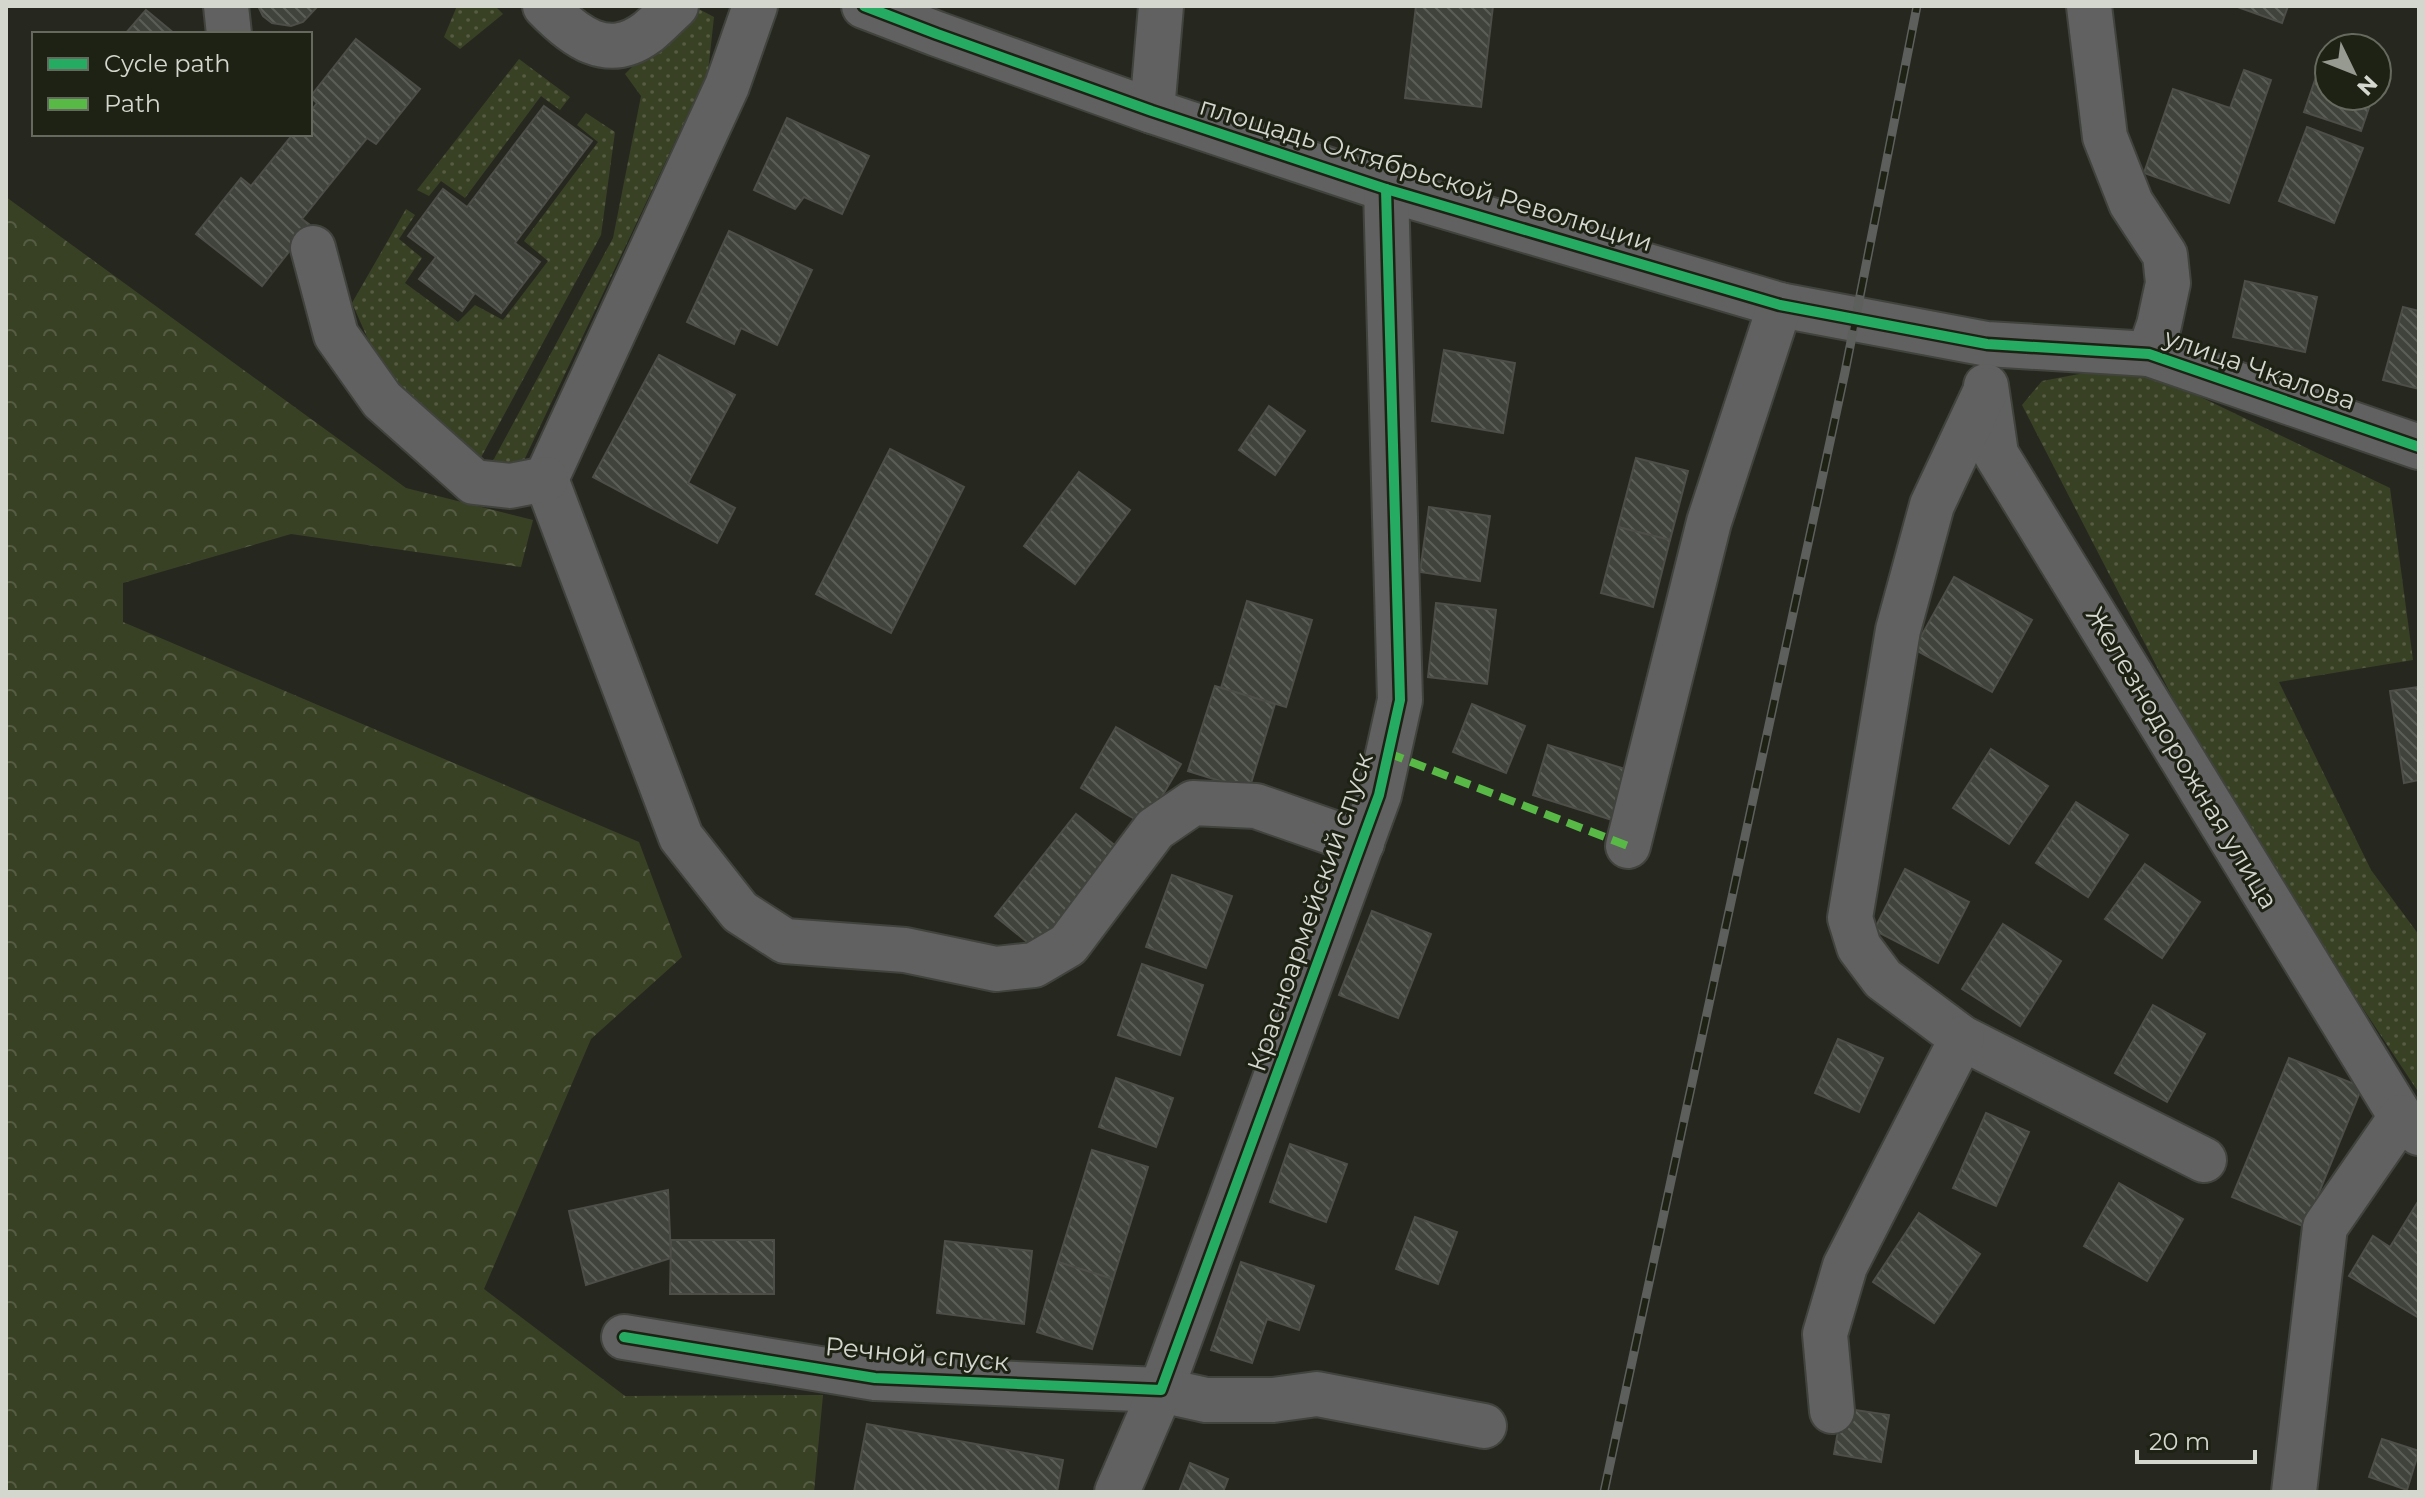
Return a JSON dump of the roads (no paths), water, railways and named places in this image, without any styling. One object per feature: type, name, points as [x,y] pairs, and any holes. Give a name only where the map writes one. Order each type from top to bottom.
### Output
[{"type":"street","points":[[226,6],[229,32]]},
{"type":"street","points":[[545,6],[567,29],[597,45],[622,45],[646,33],[676,6]]},
{"type":"street","points":[[755,6],[727,86],[546,479],[681,837],[740,912],[785,941],[905,950],[996,969],[1034,965],[1068,945],[1155,829],[1193,803],[1256,806],[1362,843]]},
{"type":"street","name":"площадь Октябрьской Революции","points":[[864,6],[1152,111],[1386,189],[1780,305],[1987,344]]},
{"type":"street","points":[[1152,111],[1161,6]]},
{"type":"street","points":[[2089,6],[2105,137],[2131,203],[2165,255],[2168,283],[2149,354]]},
{"type":"street","name":"Красноармейский спуск","points":[[1117,1492],[1161,1390],[1362,843],[1379,795],[1400,700],[1386,189]]},
{"type":"street","points":[[313,248],[336,335],[382,400],[474,482],[510,486],[546,479]]},
{"type":"street","points":[[1628,846],[1709,522],[1780,305]]},
{"type":"street","name":"улица Чкалова","points":[[1987,344],[2149,354],[2419,447]]},
{"type":"street","name":"Железнодорожная улица","points":[[1987,344],[1986,390],[1996,454],[2410,1125]]},
{"type":"street","name":"Железнодорожная улица","points":[[1986,390],[1932,505],[1898,630],[1850,918],[1859,947],[1883,979],[1962,1038],[2204,1160]]},
{"type":"street","points":[[1832,1411],[1825,1334],[1845,1266],[1962,1038]]},
{"type":"street","points":[[2294,1492],[2325,1227],[2410,1125]]},
{"type":"street","name":"Речной спуск","points":[[624,1337],[875,1378],[1161,1390],[1206,1400],[1273,1400],[1317,1394],[1484,1426]]},
{"type":"railway","points":[[1604,1492],[1845,372],[1917,6]]}]
